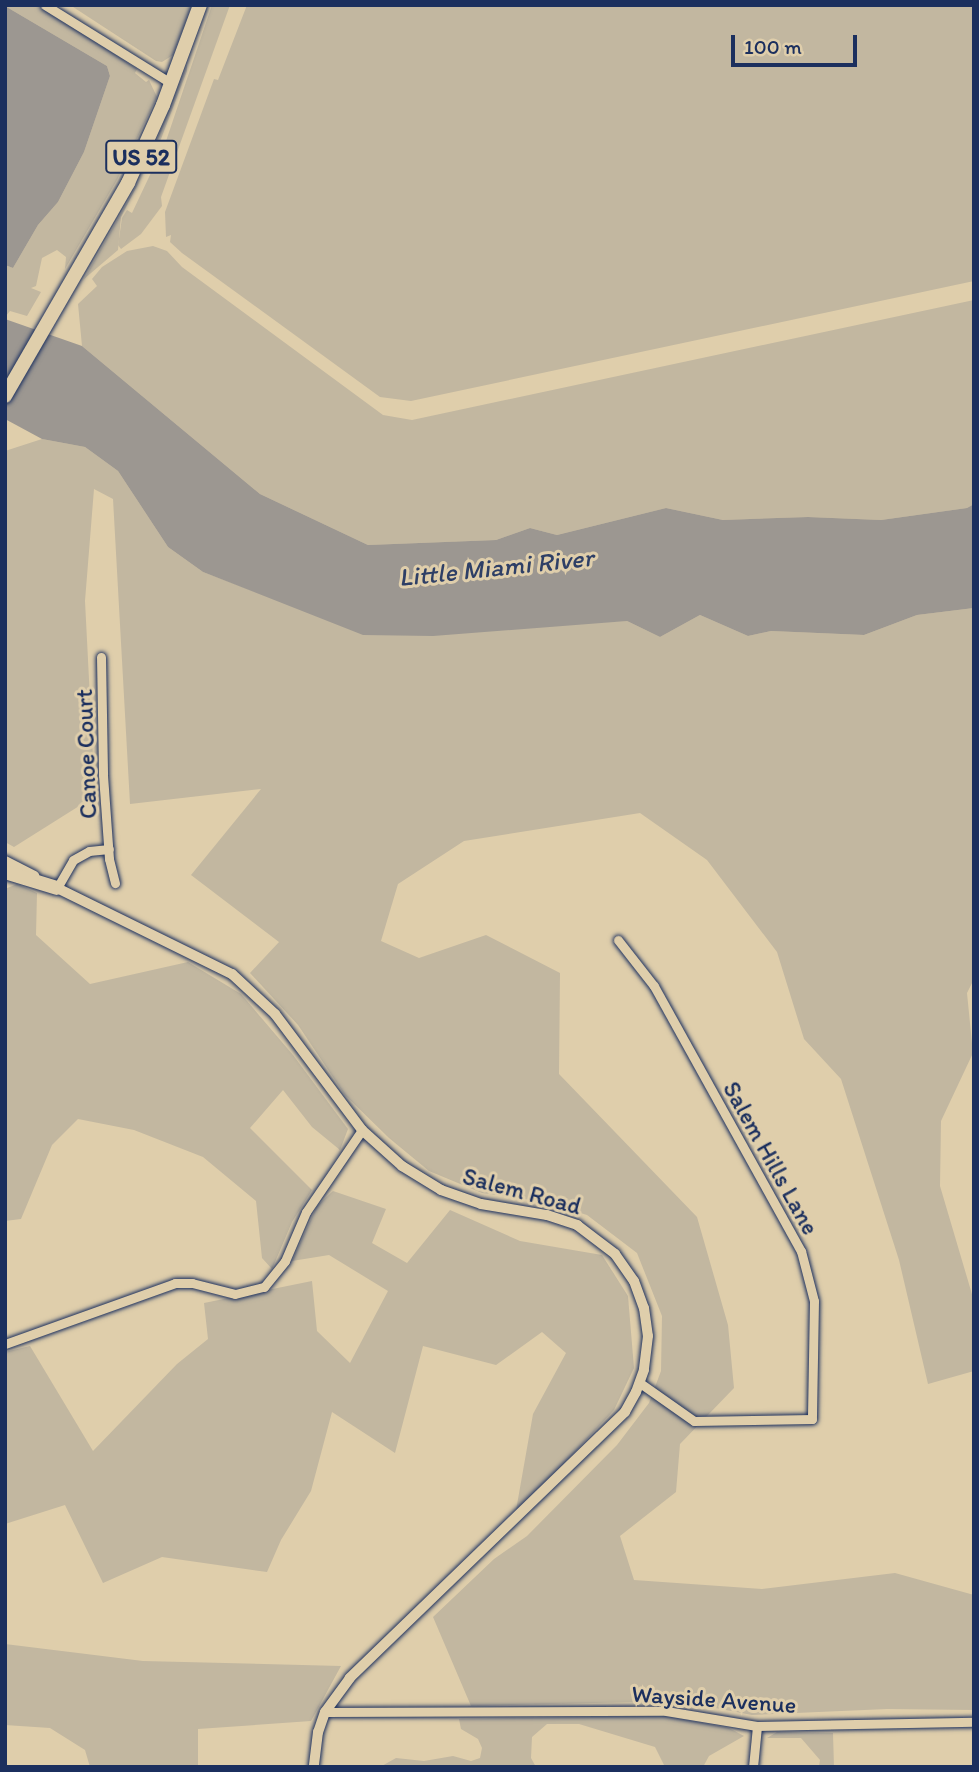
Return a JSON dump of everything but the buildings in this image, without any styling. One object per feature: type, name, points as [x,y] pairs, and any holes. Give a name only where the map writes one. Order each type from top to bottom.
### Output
[{"type":"main road","name":"US 52","points":[[5,396],[128,183],[172,83],[200,5]]},
{"type":"main road","points":[[5,872],[57,888]]},
{"type":"street","points":[[45,5],[172,83]]},
{"type":"street","name":"Canoe Court","points":[[101,657],[103,775],[109,849],[115,884]]},
{"type":"street","name":"Canoe Court","points":[[57,888],[73,860],[89,851],[109,849]]},
{"type":"street","name":"Salem Road","points":[[5,861],[212,962],[246,985],[275,1014],[362,1130],[402,1166],[441,1189],[495,1208],[563,1219],[606,1244],[626,1267],[644,1308],[648,1336],[640,1382],[617,1422],[350,1678],[325,1712],[318,1732],[314,1767]]},
{"type":"street","name":"Salem Hills Lane","points":[[618,940],[654,986],[801,1251],[814,1301],[812,1419],[694,1421],[640,1382]]},
{"type":"street","points":[[5,1344],[175,1283],[192,1283],[234,1294],[264,1287],[285,1261],[306,1212],[362,1130]]},
{"type":"street","name":"Wayside Avenue","points":[[325,1712],[666,1711],[757,1726],[974,1722]]},
{"type":"street","points":[[753,1767],[757,1726]]},
{"type":"shaded area","points":[[40,5],[137,69],[135,73],[146,82],[149,80],[157,97],[117,180],[65,269],[66,257],[57,250],[42,258],[36,286],[31,288],[41,292],[27,316],[10,311],[5,317],[5,265],[13,268],[38,225],[58,202],[84,152],[110,76],[107,66],[5,6]]},
{"type":"shaded area","points":[[70,5],[192,5],[173,55],[162,62],[156,61]]},
{"type":"shaded area","points":[[212,5],[230,5],[161,197],[162,206],[141,234],[121,249],[118,245],[122,218],[127,210],[132,213],[166,141]]},
{"type":"shaded area","points":[[247,5],[974,5],[974,281],[411,401],[380,397],[182,253],[170,242],[171,235],[166,237],[165,212],[214,79],[218,80]]},
{"type":"shaded area","points":[[187,65],[161,139],[121,217],[118,250],[84,279],[142,176]]},
{"type":"shaded area","points":[[153,246],[167,251],[182,267],[383,415],[412,420],[974,300],[974,504],[967,508],[881,520],[808,517],[723,520],[666,508],[557,535],[530,528],[496,540],[368,545],[260,494],[82,346],[78,304],[97,286],[92,279],[102,267],[127,251]]},
{"type":"shaded area","points":[[42,439],[85,447],[118,471],[168,547],[203,572],[272,598],[576,622],[627,621],[660,637],[700,615],[748,636],[771,631],[864,635],[917,615],[974,608],[974,979],[967,993],[973,1053],[941,1121],[940,1186],[974,1301],[974,1371],[928,1384],[899,1260],[841,1079],[804,1039],[777,952],[707,860],[640,813],[464,841],[398,884],[381,941],[419,958],[486,935],[560,973],[559,1074],[697,1217],[728,1325],[734,1388],[680,1444],[676,1492],[620,1536],[634,1580],[762,1589],[895,1573],[974,1595],[974,1710],[887,1709],[752,1715],[679,1701],[471,1706],[433,1617],[494,1559],[527,1536],[617,1445],[649,1403],[661,1371],[662,1316],[637,1253],[587,1215],[545,1202],[482,1193],[429,1171],[389,1138],[345,1095],[298,1025],[250,973],[279,942],[191,875],[261,789],[130,804],[113,499],[94,489],[85,601],[95,796],[14,847],[5,842],[5,451]]},
{"type":"shaded area","points":[[17,884],[37,893],[36,935],[90,984],[188,962],[241,994],[293,1055],[348,1129],[340,1150],[312,1127],[283,1090],[250,1128],[312,1190],[292,1222],[272,1269],[262,1258],[256,1201],[203,1157],[134,1130],[78,1119],[52,1145],[21,1219],[5,1221],[5,889]]},
{"type":"shaded area","points":[[333,1191],[386,1209],[372,1243],[407,1263],[450,1210],[520,1241],[602,1255],[628,1296],[634,1368],[614,1410],[515,1516],[533,1414],[566,1353],[542,1332],[496,1365],[423,1346],[395,1453],[332,1412],[311,1491],[281,1540],[267,1572],[162,1557],[103,1583],[65,1505],[5,1524],[5,1352],[30,1346],[93,1451],[177,1364],[208,1339],[204,1303],[312,1281],[317,1331],[350,1363],[388,1291],[329,1255],[292,1261],[317,1206]]},
{"type":"shaded area","points":[[5,1644],[143,1661],[341,1666],[311,1721],[198,1729],[198,1767],[90,1767],[85,1750],[50,1728],[5,1725]]},
{"type":"shaded area","points":[[666,1716],[729,1728],[744,1736],[709,1756],[703,1767],[665,1767],[655,1747],[579,1724],[547,1724],[532,1737],[531,1758],[536,1767],[380,1767],[396,1758],[424,1761],[453,1756],[471,1761],[480,1758],[482,1748],[478,1739],[461,1729],[459,1719]]},
{"type":"shaded area","points":[[777,1732],[833,1733],[834,1767],[819,1767],[820,1760],[801,1738],[767,1738]]},
{"type":"water","points":[[5,6],[107,66],[110,76],[84,152],[58,202],[38,225],[13,268],[5,265]]},
{"type":"water","name":"Little Miami River","points":[[5,319],[82,346],[260,494],[368,545],[496,540],[530,528],[557,535],[666,508],[723,520],[808,517],[881,520],[967,508],[974,504],[974,608],[917,615],[864,635],[771,631],[748,636],[700,615],[660,637],[627,621],[433,636],[363,635],[203,572],[168,547],[118,471],[85,447],[42,439],[5,419]]}]
